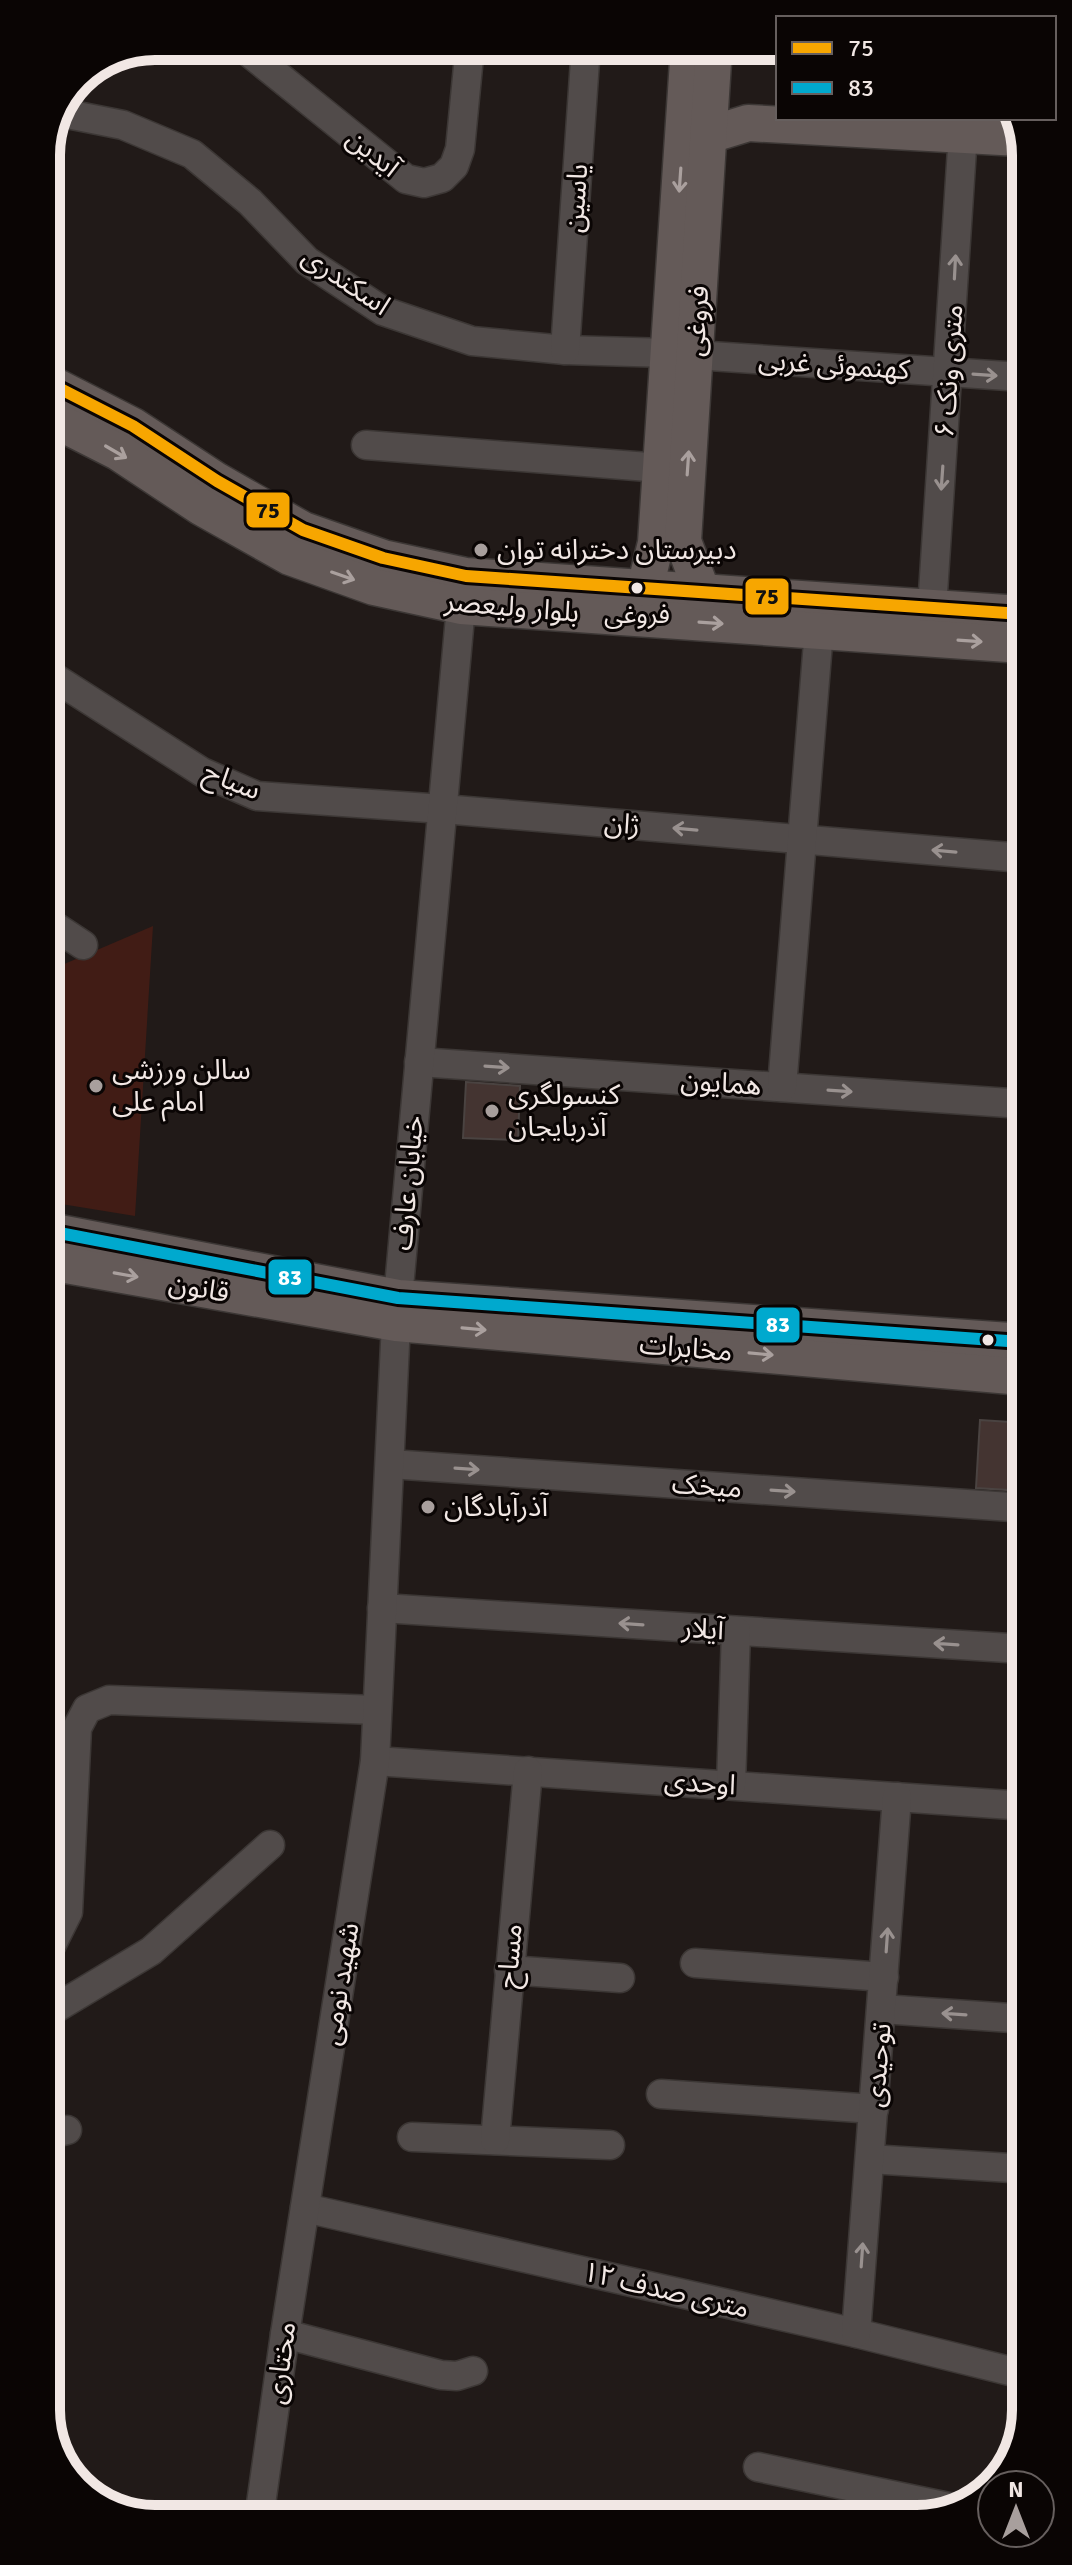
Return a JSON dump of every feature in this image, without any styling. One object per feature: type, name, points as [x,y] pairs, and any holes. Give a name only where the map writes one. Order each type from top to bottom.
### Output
[{"type":"main road","name":"فروغى","points":[[691,60],[697,120]]},
{"type":"main road","name":"فروغى","points":[[702,592],[683,541],[681,354],[697,120],[711,60]]},
{"type":"main road","points":[[697,120],[964,126],[1010,136]]},
{"type":"main road","name":"فروغى","points":[[645,588],[656,543],[661,468],[681,354]]},
{"type":"main road","name":"بلوار ولیعصر","points":[[60,405],[133,426],[217,481],[303,530],[383,558],[466,576],[702,592],[1012,643]]},
{"type":"main road","name":"بلوار ولیعصر","points":[[60,406],[118,452],[201,507],[290,557],[374,587],[461,606],[819,630],[932,608],[1012,613]]},
{"type":"main road","name":"قانون","points":[[60,1233],[397,1310]]},
{"type":"main road","name":"قانون","points":[[60,1264],[397,1310]]},
{"type":"main road","name":"مخابرات","points":[[397,1310],[1012,1341]]},
{"type":"main road","name":"مخابرات","points":[[397,1310],[1012,1376]]},
{"type":"street","name":"آیدین","points":[[258,60],[406,179],[424,183],[442,178],[454,166],[460,149],[469,60]]},
{"type":"street","name":"یاسین","points":[[565,350],[585,60]]},
{"type":"street","name":"اسکندری","points":[[69,114],[123,125],[192,154],[250,202],[307,261],[383,311],[472,341],[565,350],[681,354]]},
{"type":"street","name":"۶ متری ونک","points":[[932,608],[964,126]]},
{"type":"street","name":"کهنموئی غربی","points":[[681,354],[1012,376]]},
{"type":"street","points":[[366,445],[661,468]]},
{"type":"street","name":"خیابان عارف","points":[[375,1761],[397,1310],[461,606]]},
{"type":"street","points":[[782,1087],[819,630]]},
{"type":"street","name":"سیاح","points":[[60,681],[202,772],[257,796],[443,809]]},
{"type":"street","name":"ژان","points":[[443,809],[1012,857]]},
{"type":"street","points":[[60,930],[83,945]]},
{"type":"street","name":"همایون","points":[[419,1062],[1012,1103]]},
{"type":"street","name":"میخک","points":[[390,1464],[1012,1507]]},
{"type":"street","name":"آیلار","points":[[382,1608],[1012,1648]]},
{"type":"street","points":[[731,1785],[736,1631]]},
{"type":"street","points":[[60,1928],[68,1912],[77,1728],[87,1709],[109,1700],[377,1710]]},
{"type":"street","name":"اوحدی","points":[[375,1761],[1012,1805]]},
{"type":"street","name":"شهید نومی","points":[[305,2208],[375,1761]]},
{"type":"street","name":"مساح","points":[[495,2140],[528,1771]]},
{"type":"street","name":"توحیدی","points":[[856,2333],[897,1797]]},
{"type":"street","points":[[60,2006],[151,1951],[270,1845]]},
{"type":"street","points":[[695,1963],[884,1977]]},
{"type":"street","points":[[509,1970],[620,1978]]},
{"type":"street","points":[[882,2009],[1012,2018]]},
{"type":"street","points":[[661,2094],[874,2109]]},
{"type":"street","points":[[412,2137],[610,2145]]},
{"type":"street","points":[[870,2159],[1012,2168]]},
{"type":"street","name":"۱۲ متری صدف","points":[[305,2208],[1012,2372]]},
{"type":"street","name":"مختاری","points":[[261,2505],[305,2208]]},
{"type":"street","points":[[285,2334],[441,2375],[457,2376],[473,2371]]},
{"type":"street","points":[[758,2467],[932,2503]]},
{"type":"shaded area","name":"سالن ورزشی امام علی","points":[[153,926],[135,1216],[60,1204],[60,966]]},
{"type":"building","name":"کنسولگری آذربایجان","points":[[466,1082],[520,1086],[518,1140],[463,1138]]},
{"type":"building","points":[[980,1420],[1012,1422],[1012,1490],[976,1488]]},
{"type":"transit line","name":"75","points":[[60,389],[133,426],[217,481],[303,530],[383,558],[466,576],[1012,613]]},
{"type":"transit line","name":"83","points":[[60,1233],[398,1298],[1012,1341]]},
{"type":"place","name":"دبیرستان دخترانه توان","points":[[481,550]]},
{"type":"place","name":"فروغی","points":[[637,588]]},
{"type":"place","name":"سالن ورزشی امام علی","points":[[96,1086]]},
{"type":"place","name":"کنسولگری آذربایجان","points":[[492,1111]]},
{"type":"place","name":"آذرآبادگان","points":[[428,1507]]}]
